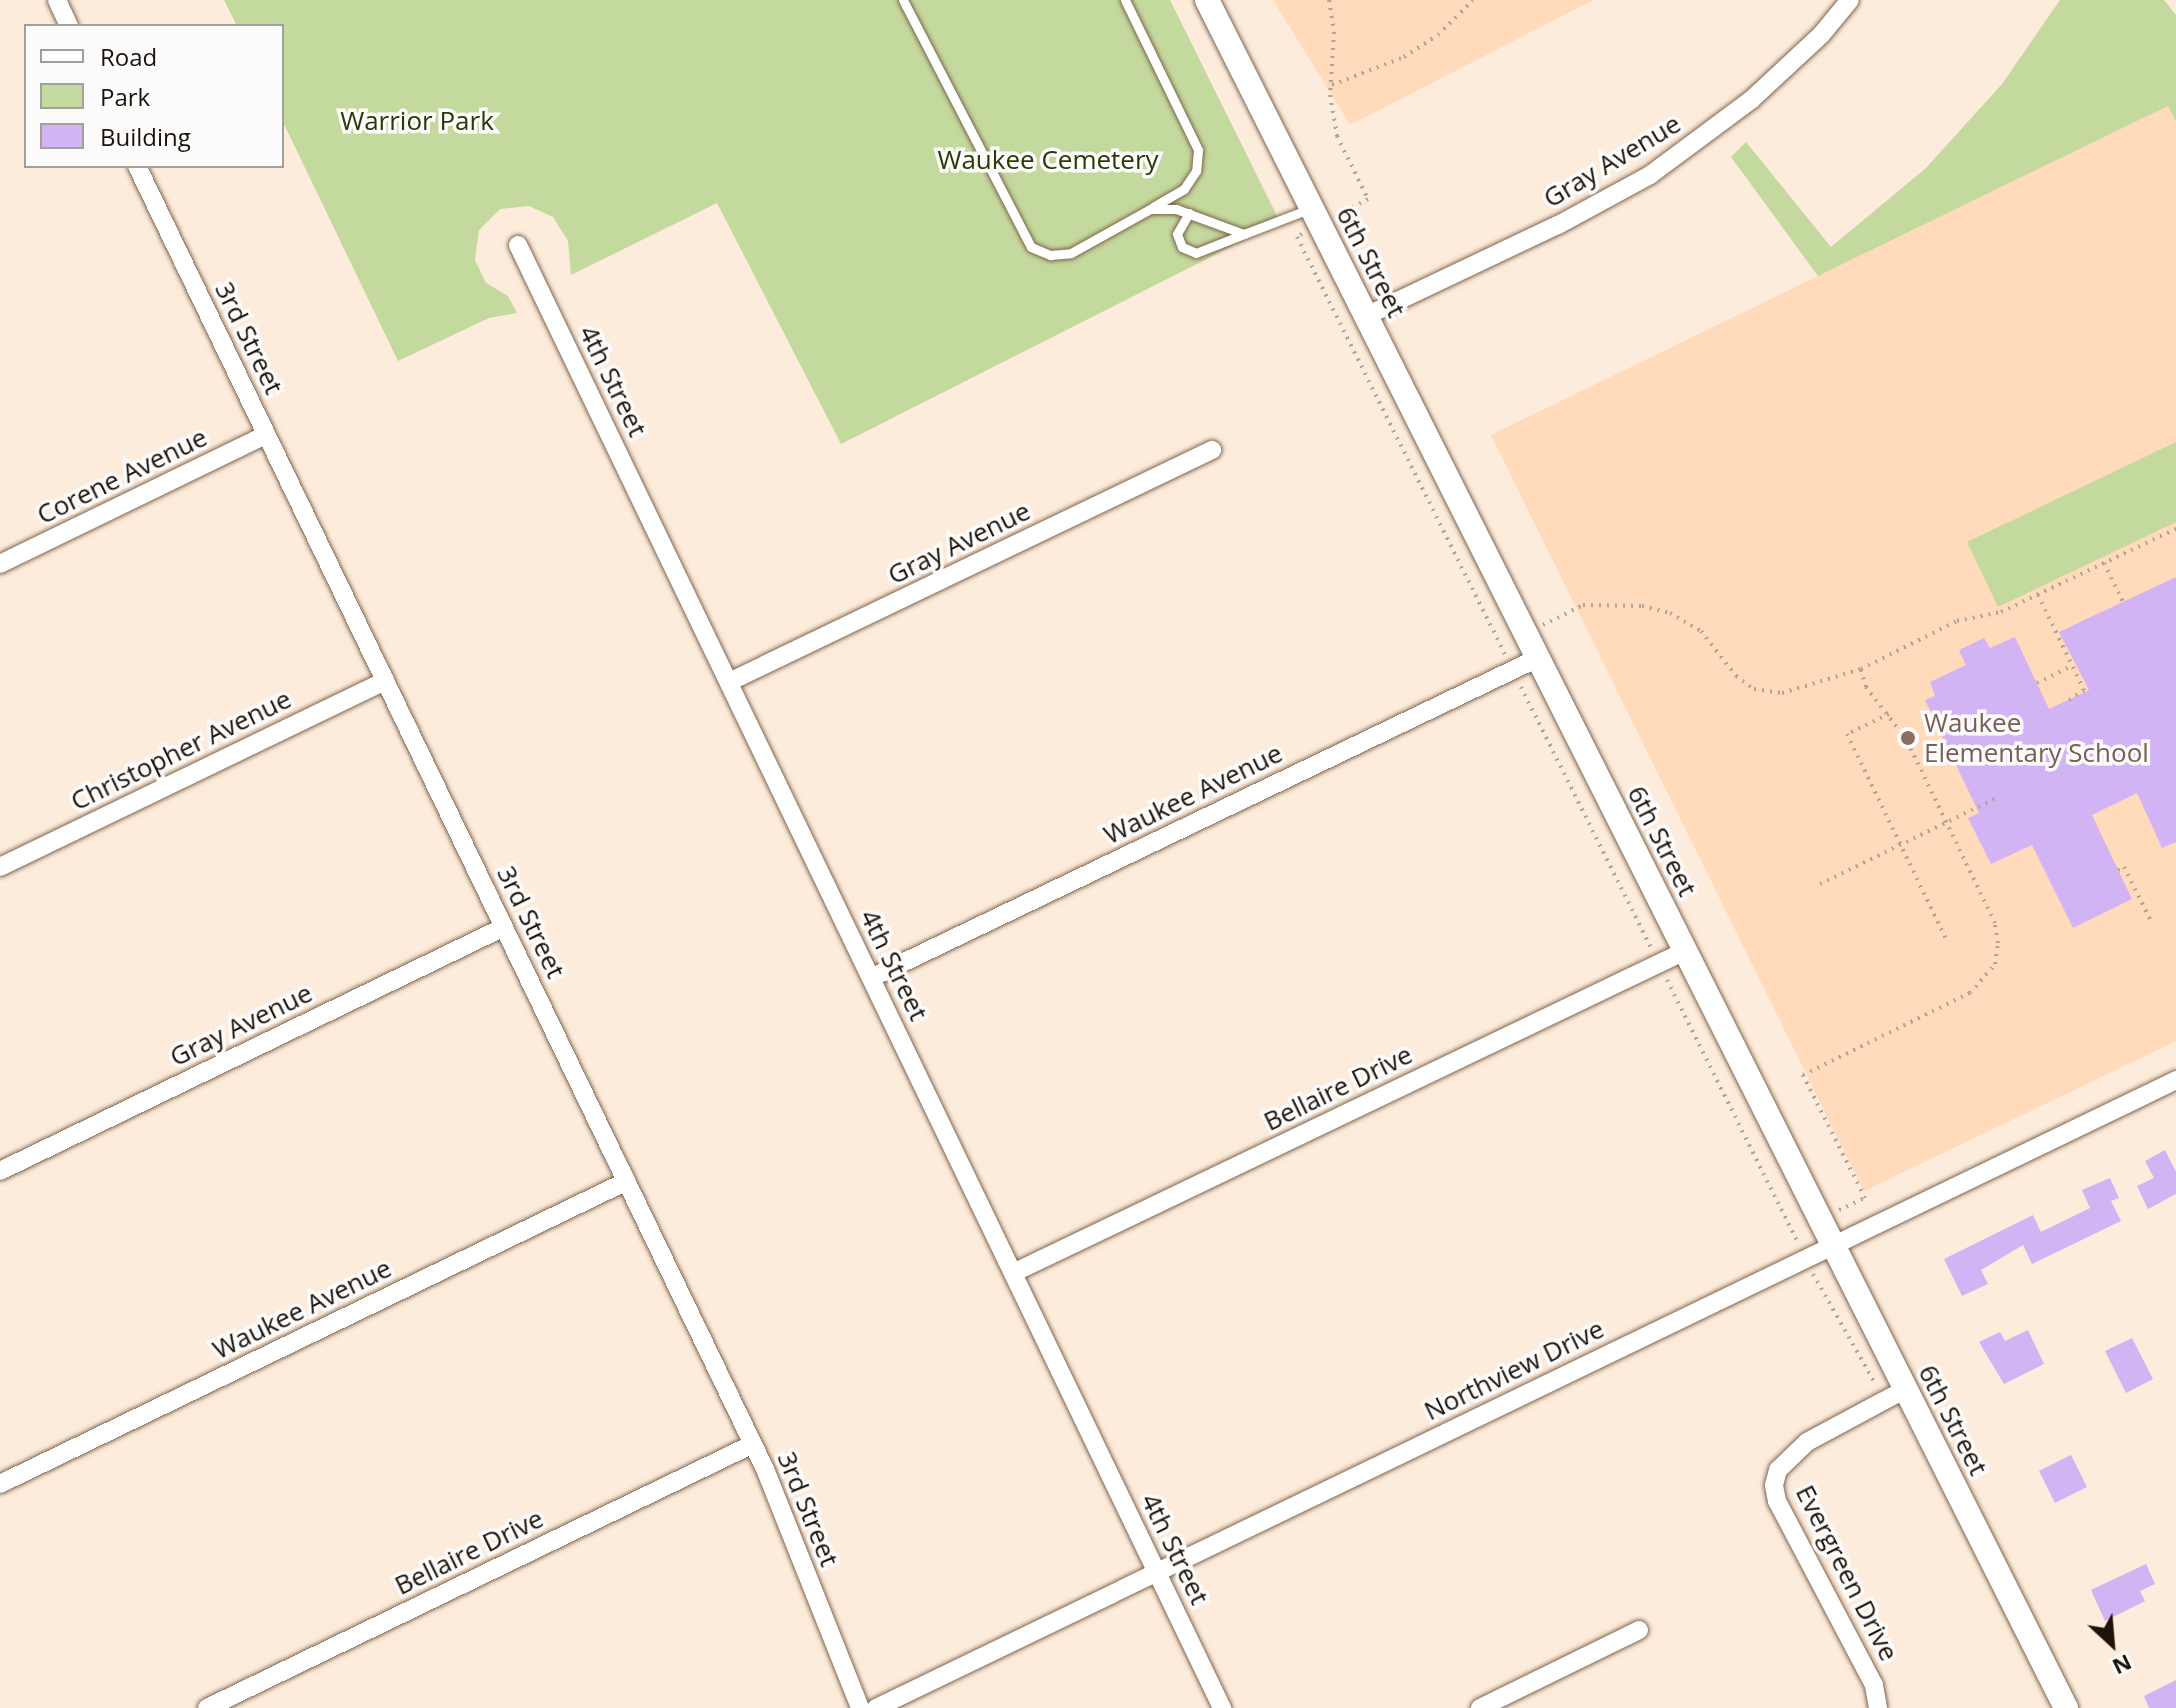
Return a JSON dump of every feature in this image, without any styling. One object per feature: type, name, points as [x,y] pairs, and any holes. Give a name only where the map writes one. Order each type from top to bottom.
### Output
[{"type":"main road","name":"6th Street","points":[[1207,0],[2066,1708]]},
{"type":"street","points":[[57,0],[68,24]]},
{"type":"street","name":"Gray Avenue","points":[[1366,316],[1504,252],[1650,175],[1751,100],[1821,35],[1850,0]]},
{"type":"street","name":"3rd Street","points":[[138,168],[753,1444],[860,1708]]},
{"type":"street","name":"4th Street","points":[[518,245],[1222,1708]]},
{"type":"street","name":"Corene Avenue","points":[[0,564],[266,435]]},
{"type":"street","name":"Gray Avenue","points":[[729,682],[1212,450]]},
{"type":"street","name":"Waukee Avenue","points":[[871,978],[1538,658]]},
{"type":"street","name":"Christopher Avenue","points":[[0,867],[385,681]]},
{"type":"street","name":"Gray Avenue","points":[[0,1171],[504,927]]},
{"type":"street","name":"Bellaire Drive","points":[[1013,1273],[1685,951]]},
{"type":"street","name":"Northview Drive","points":[[876,1708],[2176,1080]]},
{"type":"street","name":"Waukee Avenue","points":[[0,1484],[627,1181]]},
{"type":"street","name":"Evergreen Drive","points":[[1878,1708],[1874,1685],[1777,1501],[1774,1485],[1778,1470],[1807,1442],[1906,1389]]},
{"type":"street","name":"Bellaire Drive","points":[[207,1708],[753,1444]]},
{"type":"street","points":[[1480,1708],[1639,1630]]},
{"type":"lane","points":[[903,0],[1031,247],[1050,255],[1071,253],[1150,209],[1184,189],[1196,171],[1198,150],[1125,0]]},
{"type":"lane","points":[[1189,213],[1177,234],[1182,247],[1196,253],[1312,208]]},
{"type":"lane","points":[[1150,209],[1189,213],[1244,234]]},
{"type":"path","points":[[1329,0],[1334,32],[1332,85],[1337,136],[1368,199],[1338,215]]},
{"type":"path","points":[[1332,85],[1404,57],[1438,35],[1473,0]]},
{"type":"path","points":[[1297,237],[1508,659]]},
{"type":"path","points":[[1549,622],[1583,605],[1642,606],[1670,613],[1701,631],[1745,682],[1782,693],[1861,669],[1957,621],[2001,612],[2176,529]]},
{"type":"path","points":[[2104,563],[2123,602]]},
{"type":"path","points":[[2038,595],[2084,690],[2069,700]]},
{"type":"path","points":[[2037,683],[2072,666]]},
{"type":"path","points":[[1845,1207],[1865,1198],[1803,1075],[1970,993],[1995,964],[1995,923],[1947,822],[1889,714],[1866,687],[1861,669]]},
{"type":"path","points":[[1889,714],[1847,734],[1947,941]]},
{"type":"path","points":[[1820,884],[1998,797]]},
{"type":"path","points":[[2118,870],[2124,867],[2152,923]]},
{"type":"path","points":[[1793,1233],[1802,1228]]},
{"type":"path","points":[[1812,1272],[1884,1401]]},
{"type":"shaded area","points":[[1273,0],[1593,0],[1350,125]]},
{"type":"shaded area","name":"Waukee Elementary School","points":[[2168,106],[2176,122],[2176,1041],[1864,1191],[1491,435]]},
{"type":"green space","name":"Warrior Park","points":[[224,0],[1170,0],[1280,222],[841,444],[717,203],[571,275],[568,241],[553,217],[529,206],[500,209],[479,230],[475,260],[486,283],[508,296],[517,313],[489,318],[398,361],[284,124],[284,24],[236,24]]},
{"type":"green space","points":[[2060,0],[2164,0],[2176,15],[2176,122],[2168,106],[1818,276],[1731,157],[1746,142],[1831,247],[1926,168],[2002,84]]},
{"type":"green space","points":[[2176,442],[2176,522],[1998,607],[1967,542]]},
{"type":"building","points":[[2176,577],[2176,842],[2162,848],[2137,793],[2092,815],[2132,899],[2073,928],[2032,845],[1991,864],[1968,818],[1979,813],[1925,700],[1935,696],[1930,682],[1966,665],[1959,650],[1984,638],[1990,648],[2015,637],[2049,709],[2089,690],[2059,632]]},
{"type":"building","points":[[2165,1150],[2176,1172],[2176,1194],[2148,1209],[2137,1186],[2154,1178],[2145,1161]]},
{"type":"building","points":[[2110,1178],[2119,1198],[2111,1201],[2121,1221],[2032,1264],[2023,1245],[1981,1270],[1988,1284],[1962,1296],[1944,1259],[2033,1215],[2041,1232],[2090,1208],[2082,1190]]},
{"type":"building","points":[[2028,1330],[2044,1364],[2004,1384],[1979,1342],[2000,1332],[2005,1341]]},
{"type":"building","points":[[2132,1338],[2153,1379],[2126,1393],[2105,1351]]},
{"type":"building","points":[[2071,1455],[2087,1487],[2055,1503],[2039,1471]]},
{"type":"building","points":[[2146,1564],[2155,1584],[2140,1591],[2145,1601],[2105,1621],[2091,1590]]},
{"type":"building","points":[[2176,1680],[2176,1708],[2149,1708],[2144,1696]]},
{"type":"place","name":"Waukee Elementary School","points":[[1908,738]]},
{"type":"park label","name":"Waukee Cemetery","points":[[1048,160]]}]
